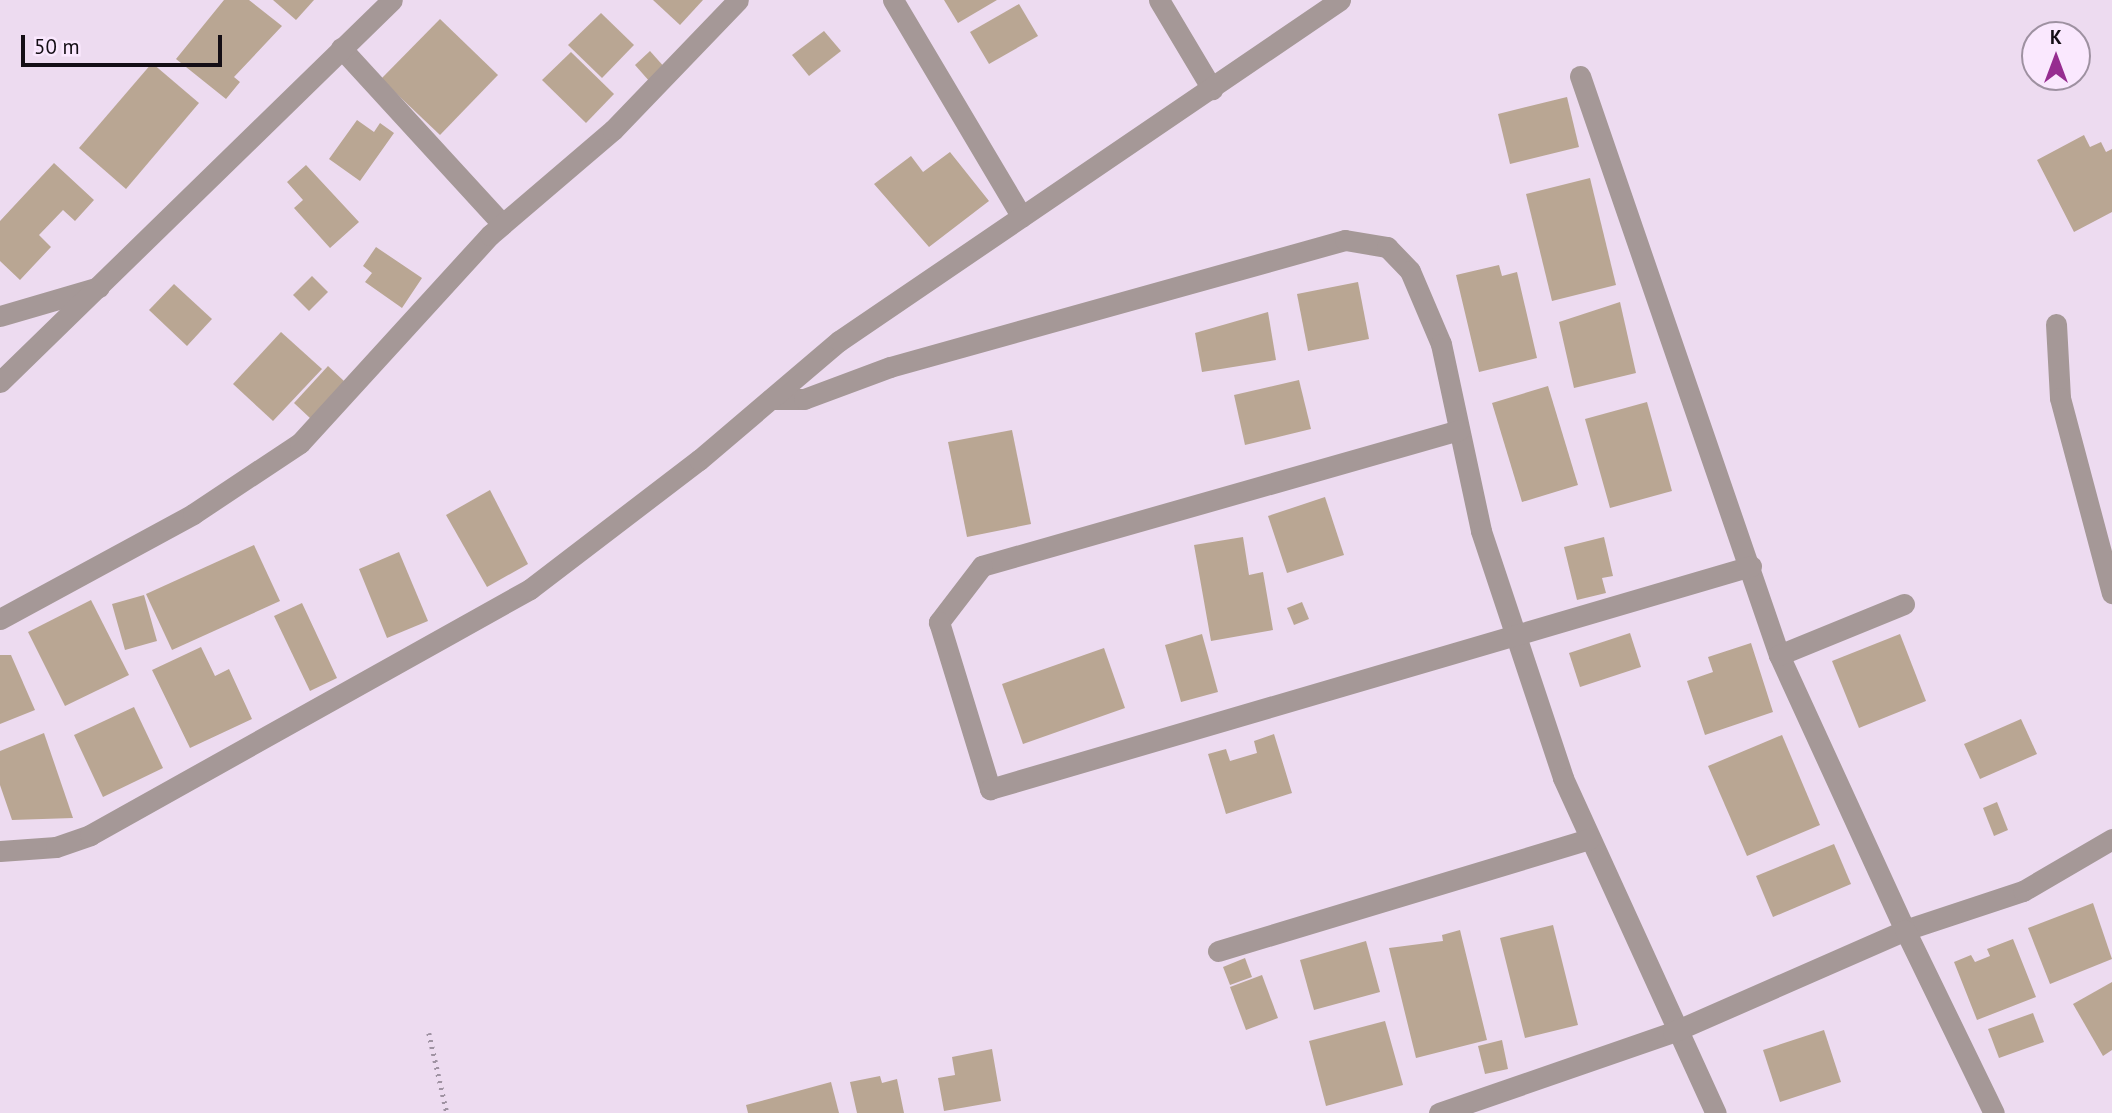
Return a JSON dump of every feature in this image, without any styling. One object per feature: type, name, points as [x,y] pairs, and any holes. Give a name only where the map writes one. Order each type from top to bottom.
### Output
[{"type":"street","points":[[0,382],[104,285],[392,0]]},
{"type":"street","points":[[0,619],[194,514],[300,443],[502,224],[613,131],[738,0]]},
{"type":"street","points":[[893,0],[1022,218]]},
{"type":"street","points":[[1159,0],[1212,89]]},
{"type":"street","points":[[0,851],[57,847],[102,829],[530,589],[771,399],[839,341],[1340,0]]},
{"type":"street","points":[[341,48],[502,224]]},
{"type":"street","points":[[1580,76],[1751,566],[1779,655],[1905,930],[1994,1113]]},
{"type":"street","points":[[771,399],[804,399],[904,363],[1345,240],[1366,240],[1387,247],[1425,300],[1513,638],[1590,839],[1674,1031],[1716,1113]]},
{"type":"street","points":[[0,316],[104,285]]},
{"type":"street","points":[[2056,324],[2060,398],[2112,593]]},
{"type":"street","points":[[1460,430],[982,566],[939,622],[990,789],[1513,638],[1751,566]]},
{"type":"street","points":[[1779,655],[1904,604]]},
{"type":"street","points":[[1218,951],[1590,839]]},
{"type":"street","points":[[1439,1113],[1674,1031],[1905,930],[2023,891],[2112,839]]},
{"type":"path","points":[[429,1033],[447,1113]]},
{"type":"building","points":[[224,0],[249,0],[282,26],[234,77],[240,82],[226,99],[176,59]]},
{"type":"building","points":[[273,0],[314,0],[296,20]]},
{"type":"building","points":[[653,0],[703,0],[680,25]]},
{"type":"building","points":[[944,0],[997,0],[958,23]]},
{"type":"building","points":[[1019,4],[1038,36],[989,64],[970,32]]},
{"type":"building","points":[[601,13],[634,45],[602,78],[568,45]]},
{"type":"building","points":[[440,19],[498,75],[440,135],[381,79]]},
{"type":"building","points":[[824,31],[841,51],[809,76],[792,55]]},
{"type":"building","points":[[650,51],[666,69],[650,82],[635,65]]},
{"type":"building","points":[[571,52],[614,94],[586,123],[542,80]]},
{"type":"building","points":[[152,63],[199,103],[126,189],[79,148]]},
{"type":"building","points":[[1567,97],[1579,147],[1510,164],[1498,114]]},
{"type":"building","points":[[357,120],[374,132],[380,123],[394,133],[360,181],[329,159]]},
{"type":"building","points":[[2084,135],[2090,147],[2101,142],[2106,152],[2112,149],[2112,212],[2074,232],[2037,160]]},
{"type":"building","points":[[950,152],[989,201],[929,247],[874,184],[911,156],[923,172]]},
{"type":"building","points":[[54,163],[94,200],[75,221],[63,210],[39,235],[51,247],[20,280],[0,261],[0,221]]},
{"type":"building","points":[[306,165],[359,222],[330,248],[294,208],[303,200],[287,182]]},
{"type":"building","points":[[1590,178],[1616,285],[1552,301],[1526,194]]},
{"type":"building","points":[[376,247],[422,278],[402,308],[365,282],[372,273],[363,266]]},
{"type":"building","points":[[1499,265],[1502,276],[1517,272],[1537,358],[1479,372],[1456,275]]},
{"type":"building","points":[[312,276],[328,292],[309,311],[293,295]]},
{"type":"building","points":[[1358,282],[1369,339],[1308,351],[1297,294]]},
{"type":"building","points":[[174,284],[212,319],[187,346],[149,310]]},
{"type":"building","points":[[1620,302],[1636,373],[1574,388],[1559,322]]},
{"type":"building","points":[[1268,312],[1276,360],[1202,372],[1195,333]]},
{"type":"building","points":[[281,332],[322,369],[273,421],[233,384]]},
{"type":"building","points":[[328,366],[345,382],[311,419],[294,403]]},
{"type":"building","points":[[1299,380],[1311,429],[1245,445],[1234,395]]},
{"type":"building","points":[[1548,386],[1578,485],[1522,502],[1492,403]]},
{"type":"building","points":[[1647,402],[1672,491],[1610,508],[1585,419]]},
{"type":"building","points":[[1012,430],[1031,524],[967,537],[948,442]]},
{"type":"building","points":[[490,490],[528,564],[487,587],[446,515]]},
{"type":"building","points":[[1325,497],[1344,555],[1287,573],[1268,516]]},
{"type":"building","points":[[1243,537],[1249,575],[1263,572],[1273,630],[1211,641],[1194,545]]},
{"type":"building","points":[[1604,537],[1613,576],[1602,578],[1606,593],[1577,600],[1564,547]]},
{"type":"building","points":[[254,545],[280,601],[172,650],[146,594]]},
{"type":"building","points":[[399,552],[428,621],[387,638],[359,569]]},
{"type":"building","points":[[144,595],[157,641],[125,650],[112,604]]},
{"type":"building","points":[[91,600],[129,675],[65,706],[28,632]]},
{"type":"building","points":[[1302,602],[1309,619],[1294,625],[1287,608]]},
{"type":"building","points":[[302,603],[337,678],[310,691],[274,616]]},
{"type":"building","points":[[1630,633],[1641,667],[1580,687],[1569,653]]},
{"type":"building","points":[[1202,634],[1218,692],[1181,702],[1165,645]]},
{"type":"building","points":[[1900,634],[1926,701],[1859,728],[1832,661]]},
{"type":"building","points":[[1751,643],[1773,712],[1705,735],[1687,681],[1713,672],[1708,657]]},
{"type":"building","points":[[201,647],[215,676],[229,669],[252,719],[190,748],[152,670]]},
{"type":"building","points":[[1104,648],[1125,708],[1023,744],[1002,684]]},
{"type":"building","points":[[0,655],[11,655],[35,710],[0,724]]},
{"type":"building","points":[[134,707],[163,768],[103,797],[74,735]]},
{"type":"building","points":[[2021,719],[2037,754],[1980,779],[1964,744]]},
{"type":"building","points":[[44,733],[73,818],[12,820],[0,785],[0,751]]},
{"type":"building","points":[[1274,734],[1292,793],[1226,814],[1208,754],[1226,749],[1230,761],[1257,753],[1254,741]]},
{"type":"building","points":[[1782,735],[1820,825],[1747,856],[1708,766]]},
{"type":"building","points":[[1997,802],[2008,830],[1994,836],[1983,808]]},
{"type":"building","points":[[1834,844],[1851,884],[1773,917],[1756,876]]},
{"type":"building","points":[[2093,903],[2112,959],[2050,984],[2028,928]]},
{"type":"building","points":[[1553,925],[1578,1025],[1525,1038],[1500,938]]},
{"type":"building","points":[[1460,930],[1487,1040],[1416,1058],[1389,948],[1443,941],[1442,935]]},
{"type":"building","points":[[2013,939],[2036,997],[1977,1020],[1954,962],[1971,955],[1975,962],[1990,956],[1987,949]]},
{"type":"building","points":[[1366,941],[1380,992],[1314,1010],[1300,960]]},
{"type":"building","points":[[1245,958],[1252,977],[1230,985],[1223,967]]},
{"type":"building","points":[[1262,975],[1278,1018],[1246,1030],[1230,987]]},
{"type":"building","points":[[2112,982],[2112,1050],[2103,1056],[2073,1004]]},
{"type":"building","points":[[2033,1013],[2044,1042],[1999,1058],[1988,1029]]},
{"type":"building","points":[[1385,1021],[1403,1085],[1326,1106],[1309,1041]]},
{"type":"building","points":[[1824,1030],[1841,1082],[1780,1102],[1763,1050]]},
{"type":"building","points":[[1502,1040],[1508,1069],[1485,1074],[1478,1046]]},
{"type":"building","points":[[992,1049],[1001,1101],[944,1111],[938,1078],[955,1075],[952,1057]]},
{"type":"building","points":[[880,1076],[882,1083],[897,1079],[904,1113],[857,1113],[850,1082]]},
{"type":"building","points":[[831,1082],[839,1113],[748,1113],[746,1105]]}]
